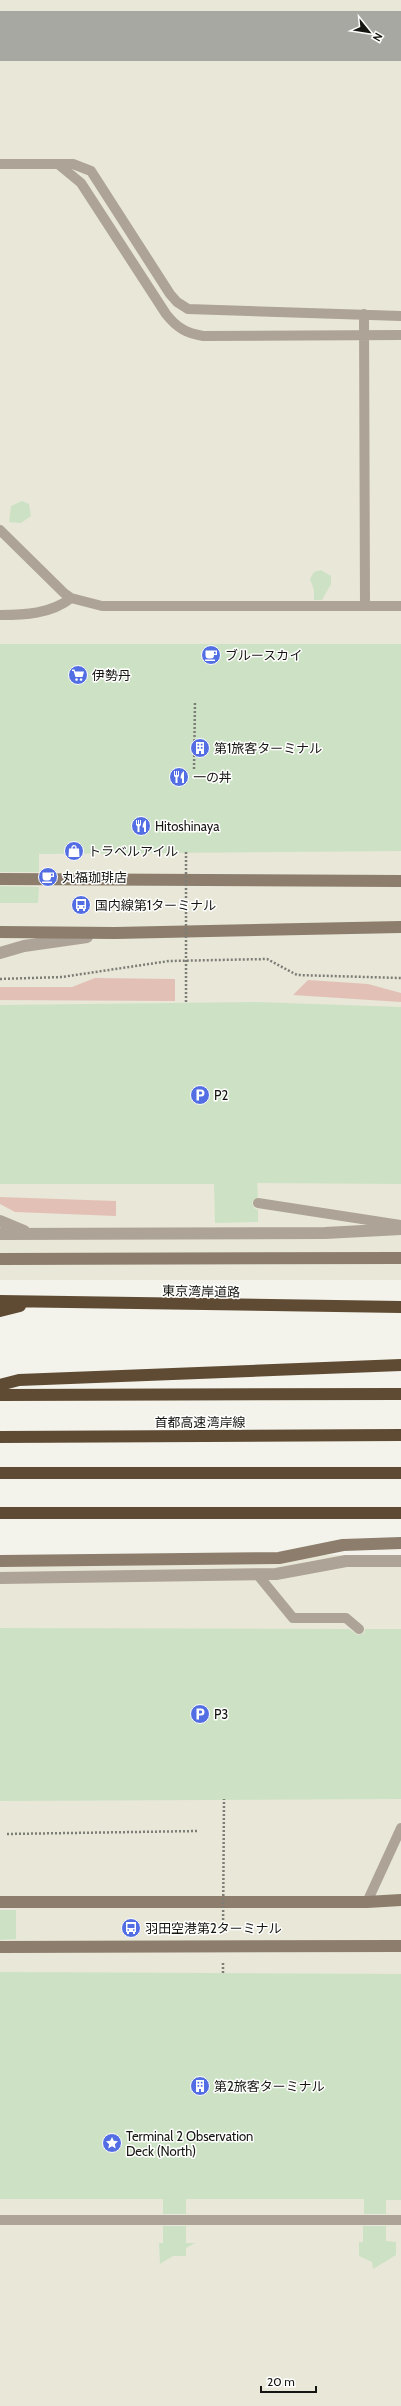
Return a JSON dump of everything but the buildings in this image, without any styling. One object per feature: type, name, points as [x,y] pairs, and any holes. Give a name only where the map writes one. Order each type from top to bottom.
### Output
[{"type":"highway","name":"東京湾岸道路","points":[[0,1301],[401,1307]]},
{"type":"highway","points":[[0,1311],[37,1302]]},
{"type":"highway","points":[[0,1385],[19,1380],[401,1365]]},
{"type":"highway","points":[[0,1395],[401,1394]]},
{"type":"highway","name":"首都高速湾岸線","points":[[0,1437],[401,1435]]},
{"type":"highway","points":[[0,1473],[401,1474]]},
{"type":"highway","points":[[0,1513],[401,1512]]},
{"type":"street","points":[[0,879],[401,881]]},
{"type":"street","points":[[2,933],[115,933],[401,926]]},
{"type":"street","points":[[0,953],[24,946],[115,933]]},
{"type":"street","points":[[0,1221],[34,1234]]},
{"type":"street","points":[[0,1234],[325,1233],[401,1228]]},
{"type":"street","points":[[0,1258],[401,1258]]},
{"type":"street","points":[[0,1561],[274,1558],[343,1545],[401,1543]]},
{"type":"street","points":[[0,1578],[287,1574],[346,1561],[401,1561]]},
{"type":"street","points":[[0,1902],[401,1901]]},
{"type":"street","points":[[0,1947],[401,1946]]},
{"type":"lane","points":[[0,164],[73,164],[91,171],[170,294],[177,302],[188,309],[401,316]]},
{"type":"lane","points":[[58,164],[81,183],[176,327],[189,333],[203,336],[401,335]]},
{"type":"lane","points":[[364,314],[365,606]]},
{"type":"lane","points":[[0,530],[71,598],[102,606],[401,606]]},
{"type":"lane","points":[[0,615],[47,611],[62,605],[71,598]]},
{"type":"lane","points":[[258,1202],[401,1225]]},
{"type":"lane","points":[[258,1574],[293,1618],[346,1618],[359,1629]]},
{"type":"lane","points":[[367,1902],[401,1828]]},
{"type":"lane","points":[[0,2220],[401,2220]]},
{"type":"path","points":[[194,769],[195,701]]},
{"type":"path","points":[[186,852],[186,1003]]},
{"type":"path","points":[[0,979],[62,977],[169,962],[267,959],[297,975],[401,978]]},
{"type":"path","points":[[223,1934],[224,1799]]},
{"type":"path","points":[[7,1834],[198,1831]]},
{"type":"path","points":[[223,1957],[223,1973]]},
{"type":"shaded area","points":[[0,0],[401,0],[401,1280],[0,1280]]},
{"type":"shaded area","points":[[95,978],[175,979],[175,1001],[0,1000],[0,987],[72,987]]},
{"type":"shaded area","points":[[308,980],[368,984],[401,993],[401,1002],[293,995]]},
{"type":"shaded area","points":[[0,1197],[116,1201],[116,1216],[15,1212],[0,1204]]},
{"type":"shaded area","points":[[0,1555],[401,1555],[401,2406],[0,2406]]},
{"type":"taxiway","points":[[0,36],[401,36]]},
{"type":"place","name":"ブルースカイ","points":[[211,655]]},
{"type":"place","name":"伊勢丹","points":[[78,675]]},
{"type":"place","name":"第1旅客ターミナル","points":[[200,748]]},
{"type":"place","name":"一の丼","points":[[179,777]]},
{"type":"place","name":"Hitoshinaya","points":[[141,826]]},
{"type":"place","name":"トラベルアイル","points":[[74,851]]},
{"type":"place","name":"丸福珈琲店","points":[[48,877]]},
{"type":"place","name":"国内線第1ターミナル","points":[[81,905]]},
{"type":"place","name":"P2","points":[[200,1095]]},
{"type":"place","name":"P3","points":[[200,1714]]},
{"type":"place","name":"羽田空港第2ターミナル","points":[[131,1928]]},
{"type":"place","name":"第2旅客ターミナル","points":[[200,2086]]},
{"type":"place","name":"Terminal 2 Observation Deck (North)","points":[[112,2143]]}]
